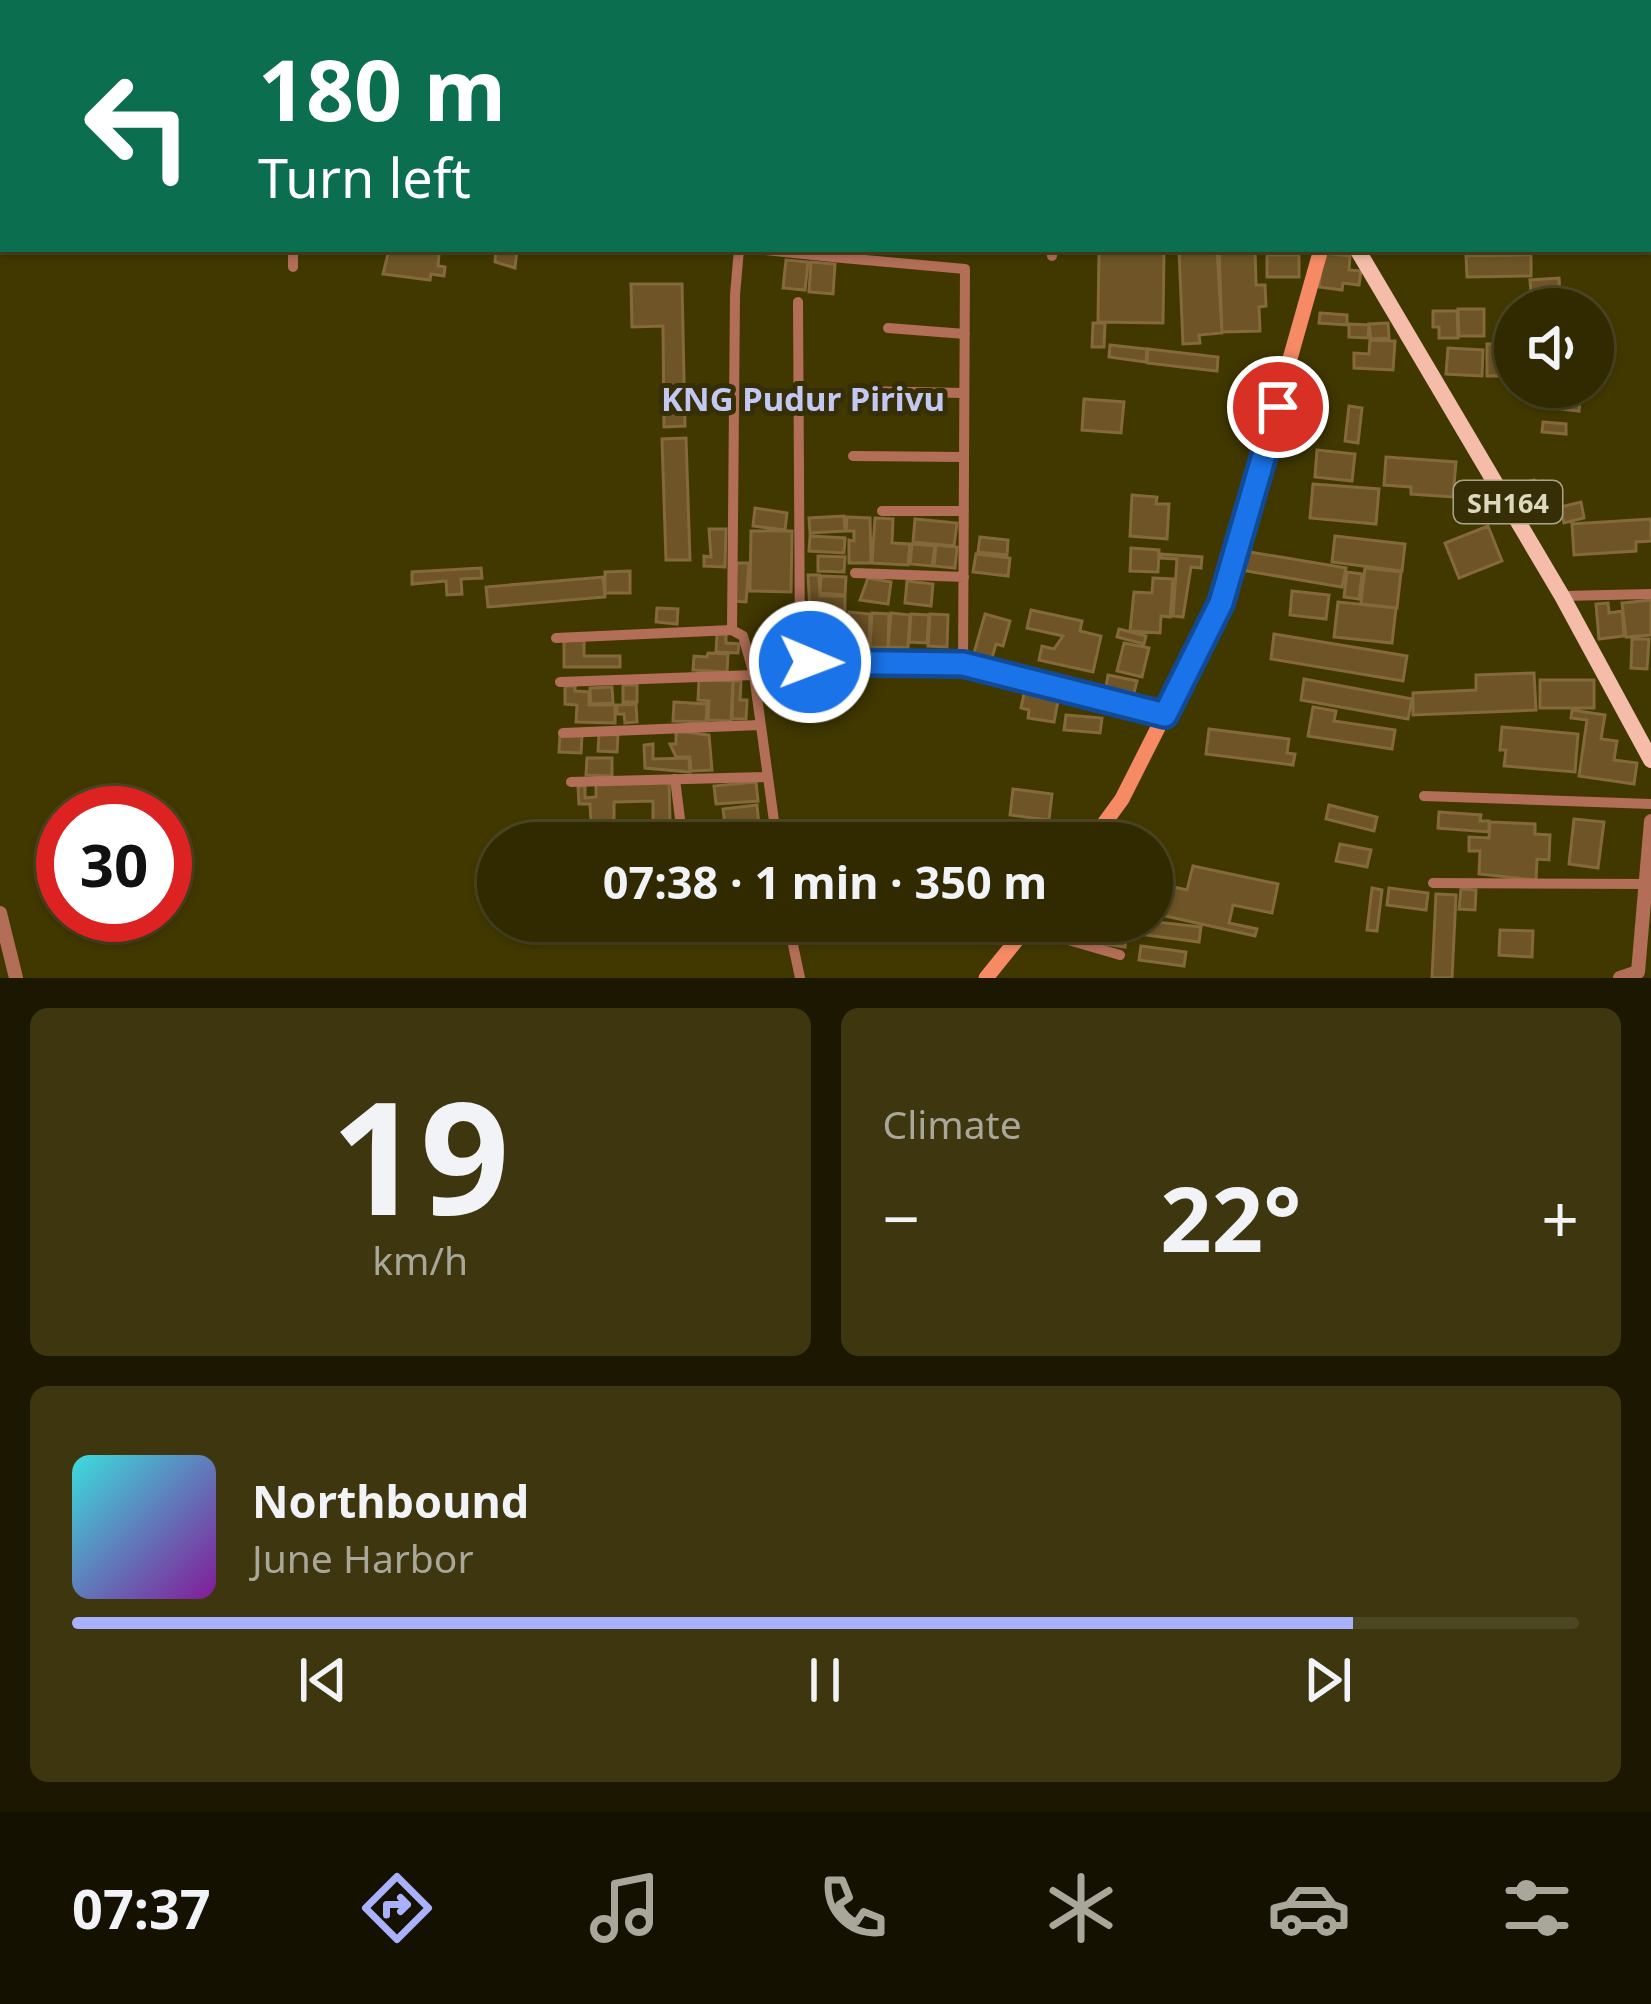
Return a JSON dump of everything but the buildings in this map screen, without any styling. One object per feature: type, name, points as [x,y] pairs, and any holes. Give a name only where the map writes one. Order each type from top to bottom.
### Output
[{"type":"main road","points":[[1105,822],[1122,799],[1221,603],[1320,252]]},
{"type":"main road","name":"SH164","points":[[1359,252],[1562,596],[1651,760]]},
{"type":"main road","points":[[986,978],[1015,942]]},
{"type":"street","points":[[293,252],[293,267]]},
{"type":"street","points":[[732,630],[739,252]]},
{"type":"street","points":[[808,252],[965,268],[963,664]]},
{"type":"street","points":[[798,302],[800,653],[810,662],[963,664],[1165,715]]},
{"type":"street","points":[[888,328],[964,334]]},
{"type":"street","points":[[858,391],[964,393]]},
{"type":"street","points":[[854,456],[964,458]]},
{"type":"street","points":[[882,511],[964,511]]},
{"type":"street","points":[[855,573],[964,577]]},
{"type":"street","points":[[1562,596],[1651,594]]},
{"type":"street","points":[[556,638],[732,630],[743,635],[754,675],[773,822]]},
{"type":"street","points":[[560,682],[754,675]]},
{"type":"street","points":[[562,734],[760,725]]},
{"type":"street","points":[[571,782],[767,777]]},
{"type":"street","points":[[675,779],[681,822]]},
{"type":"street","points":[[1424,796],[1651,804]]},
{"type":"street","points":[[1620,978],[1638,972],[1651,821]]},
{"type":"street","points":[[1433,883],[1644,884]]},
{"type":"street","points":[[0,913],[16,978]]},
{"type":"street","points":[[792,942],[800,978]]},
{"type":"street","points":[[1080,942],[1120,956]]},
{"type":"district","name":"KNG Pudur Pirivu","points":[[803,398]]},
{"type":"route","points":[[810,662],[963,664],[1165,715],[1221,603],[1278,407]]}]
